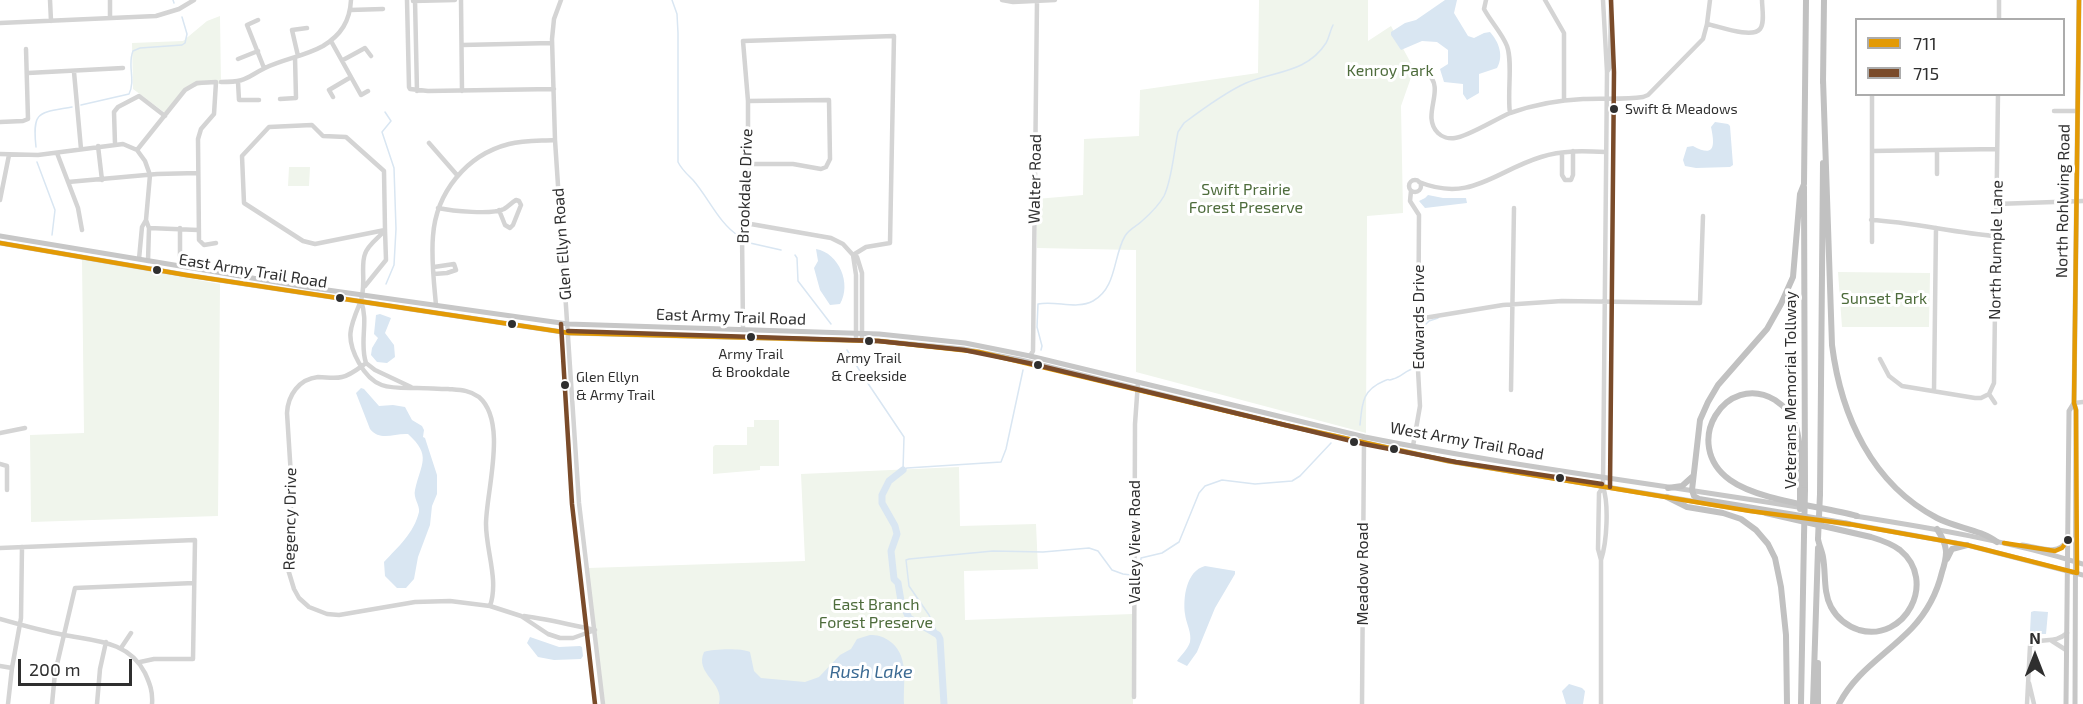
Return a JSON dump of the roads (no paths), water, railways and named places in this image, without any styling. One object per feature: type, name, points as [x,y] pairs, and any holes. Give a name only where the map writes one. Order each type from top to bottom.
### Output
[{"type":"highway","points":[[1806,0],[1804,184],[1800,194],[1793,277],[1767,329],[1718,385],[1708,402],[1701,420],[1692,490],[1697,498],[1849,524]]},
{"type":"highway","points":[[1818,704],[1824,0]]},
{"type":"highway","points":[[1823,79],[1832,345],[1839,383],[1851,421],[1871,460],[1903,495],[1937,518],[1989,536],[1997,542]]},
{"type":"highway","name":"Veterans Memorial Tollway","points":[[1800,704],[1804,536],[1802,489],[1804,184]]},
{"type":"highway","points":[[1802,489],[1797,432],[1787,410],[1770,398],[1750,394],[1735,398],[1721,408],[1709,427],[1707,444],[1713,463],[1724,476],[1754,492],[1857,516]]},
{"type":"highway","points":[[1668,488],[1682,486],[1693,476]]},
{"type":"highway","points":[[1667,497],[1687,507],[1723,513],[1741,519],[1756,530],[1768,544],[1775,558],[1781,587],[1788,675],[1787,704]]},
{"type":"highway","points":[[1766,513],[1871,537],[1900,550],[1912,564],[1917,579],[1916,597],[1908,613],[1900,622],[1876,631],[1858,629],[1845,623],[1835,613],[1828,600],[1823,556],[1818,540]]},
{"type":"highway","points":[[1937,529],[1945,542],[1945,564]]},
{"type":"highway","points":[[1839,704],[1859,675],[1907,633],[1917,621],[1934,597],[1952,549],[1967,545]]},
{"type":"highway","points":[[1813,704],[1818,576]]},
{"type":"main road","name":"North Rohlwing Road","points":[[2075,704],[2076,600],[2080,574],[2074,403],[2076,256],[2080,202],[2078,111],[2080,3]]},
{"type":"main road","name":"East Army Trail Road","points":[[0,236],[363,295],[568,333],[859,340]]},
{"type":"main road","name":"East Army Trail Road","points":[[0,243],[157,270],[363,295],[568,324],[859,333]]},
{"type":"main road","points":[[741,338],[745,331]]},
{"type":"main road","name":"West Army Trail Road","points":[[859,333],[965,342],[1030,356],[1137,385]]},
{"type":"main road","name":"West Army Trail Road","points":[[859,340],[936,346],[1021,360],[1137,385],[1481,467],[1766,513],[1849,524],[1967,545],[2080,574]]},
{"type":"main road","points":[[1021,360],[1030,356]]},
{"type":"main road","name":"North Rohlwing Road","points":[[2066,704],[2069,411],[2074,403]]},
{"type":"main road","name":"West Army Trail Road","points":[[1364,440],[1937,529],[2080,563]]},
{"type":"main road","points":[[1997,542],[2055,551],[2062,548],[2068,540]]},
{"type":"main road","points":[[2076,600],[2083,584]]},
{"type":"street","points":[[50,0],[51,21]]},
{"type":"street","points":[[110,0],[110,18]]},
{"type":"street","points":[[0,23],[162,15],[194,0]]},
{"type":"street","points":[[137,150],[185,90],[192,85],[202,82],[238,82],[252,77],[264,68],[314,51],[331,41],[346,25],[351,0]]},
{"type":"street","points":[[455,0],[407,1],[409,87],[417,91],[554,89]]},
{"type":"street","points":[[461,0],[462,91]]},
{"type":"street","name":"Glen Ellyn Road","points":[[561,0],[554,19],[552,43],[555,140],[579,503],[603,704]]},
{"type":"street","points":[[1002,0],[1013,2],[1055,0]]},
{"type":"street","points":[[1486,0],[1484,6],[1508,51],[1510,113]]},
{"type":"street","points":[[1545,0],[1564,33],[1564,100]]},
{"type":"street","points":[[1601,704],[1601,560],[1605,549],[1603,477],[1607,72],[1603,0]]},
{"type":"street","points":[[1607,72],[1610,67],[1611,0]]},
{"type":"street","points":[[1427,73],[1432,77],[1436,86],[1432,121],[1436,131],[1449,138],[1458,138],[1510,113],[1564,100],[1636,98],[1648,95],[1703,39],[1710,0]]},
{"type":"street","points":[[1707,24],[1744,33],[1754,33],[1760,29],[1762,23],[1762,0]]},
{"type":"street","points":[[1999,0],[1999,18]]},
{"type":"street","points":[[415,1],[417,91]]},
{"type":"street","name":"Walter Road","points":[[1030,356],[1033,351],[1037,1]]},
{"type":"street","points":[[350,10],[383,9]]},
{"type":"street","points":[[258,20],[247,25],[264,68]]},
{"type":"street","points":[[280,99],[296,98],[297,56],[292,30],[307,28]]},
{"type":"street","name":"Brookdale Drive","points":[[745,331],[742,238],[747,203],[748,101],[743,41],[894,36],[890,243],[866,247],[853,255]]},
{"type":"street","points":[[331,41],[361,95],[368,91]]},
{"type":"street","points":[[462,45],[552,43]]},
{"type":"street","points":[[343,60],[365,48],[371,56]]},
{"type":"street","points":[[0,122],[28,119],[26,49]]},
{"type":"street","points":[[238,59],[258,51]]},
{"type":"street","points":[[28,73],[123,68]]},
{"type":"street","points":[[74,72],[81,149]]},
{"type":"street","points":[[333,97],[329,90],[351,77]]},
{"type":"street","points":[[216,243],[201,245],[199,240],[198,173],[199,134],[214,114],[218,82]]},
{"type":"street","points":[[238,82],[239,100],[258,100]]},
{"type":"street","points":[[115,144],[114,112],[118,107],[140,96],[165,116]]},
{"type":"street","points":[[1872,96],[1872,242]]},
{"type":"street","name":"North Rumple Lane","points":[[1989,394],[1994,383],[1998,96]]},
{"type":"street","points":[[748,101],[829,100],[830,159],[826,167],[821,169],[793,164],[748,164]]},
{"type":"street","points":[[2054,111],[2078,111]]},
{"type":"street","points":[[385,230],[315,244],[303,241],[244,203],[242,156],[269,127],[312,125],[323,136],[346,137],[384,171],[386,260],[363,295],[351,323],[352,350],[361,367],[379,384],[390,389],[415,388],[470,392],[480,398],[489,410],[494,456],[486,526],[494,589],[490,606]]},
{"type":"street","points":[[436,305],[432,239],[438,208],[457,175],[477,158],[494,149],[520,142],[555,140]]},
{"type":"street","points":[[429,143],[457,175]]},
{"type":"street","points":[[0,154],[57,153],[115,144],[123,144],[137,150],[145,161],[150,175],[146,220],[142,227],[139,260]]},
{"type":"street","points":[[98,146],[102,180]]},
{"type":"street","points":[[1872,151],[1997,149]]},
{"type":"street","points":[[1937,150],[1937,174]]},
{"type":"street","points":[[1419,182],[1421,187],[1414,193],[1408,186],[1415,180],[1442,189],[1468,188],[1483,183],[1514,166],[1543,156],[1573,151],[1606,152]]},
{"type":"street","points":[[1562,153],[1562,175],[1565,180],[1571,180],[1573,151]]},
{"type":"street","points":[[57,153],[78,208],[82,230]]},
{"type":"street","points":[[0,200],[9,155]]},
{"type":"street","points":[[68,182],[198,173]]},
{"type":"street","name":"Edwards Drive","points":[[1411,191],[1410,201],[1419,215],[1418,370],[1420,406],[1413,446]]},
{"type":"street","points":[[438,208],[460,212],[499,210],[516,200],[521,205],[510,228],[505,225],[499,210]]},
{"type":"street","points":[[1996,204],[2080,202]]},
{"type":"street","points":[[1511,390],[1514,208]]},
{"type":"street","points":[[1418,319],[1513,304],[1562,301],[1700,303],[1703,216]]},
{"type":"street","points":[[146,220],[149,228],[148,261]]},
{"type":"street","points":[[1871,220],[1895,221],[1996,236]]},
{"type":"street","points":[[745,223],[831,238],[843,244],[857,257],[861,269],[859,340]]},
{"type":"street","points":[[149,228],[198,230]]},
{"type":"street","points":[[180,228],[180,256],[184,258]]},
{"type":"street","points":[[1934,391],[1936,228]]},
{"type":"street","points":[[385,230],[380,238],[369,245],[364,255],[365,318],[362,347],[366,363],[375,370],[415,388]]},
{"type":"street","points":[[2076,256],[2083,256]]},
{"type":"street","points":[[434,267],[450,264],[456,267],[453,272],[434,273]]},
{"type":"street","points":[[1880,359],[1889,376],[1899,384],[1976,398],[1989,394],[1995,403]]},
{"type":"street","name":"Regency Drive","points":[[366,363],[343,377],[317,377],[303,382],[296,388],[288,404],[286,413],[292,492],[287,566],[291,585],[299,598],[309,607],[336,615],[424,601],[450,601],[490,606],[521,616],[554,620],[595,630]]},
{"type":"street","name":"Valley View Road","points":[[1134,697],[1137,385]]},
{"type":"street","points":[[2074,403],[2083,402]]},
{"type":"street","points":[[0,433],[25,428]]},
{"type":"street","name":"Meadow Road","points":[[1362,704],[1364,440]]},
{"type":"street","points":[[0,464],[6,466],[7,490]]},
{"type":"street","points":[[0,548],[195,540],[193,659],[154,659],[140,662]]},
{"type":"street","points":[[8,704],[20,625],[22,547]]},
{"type":"street","points":[[52,704],[55,673],[75,588],[194,583]]},
{"type":"street","name":"Regency Drive","points":[[521,616],[548,634],[560,638],[573,638],[595,630]]},
{"type":"street","points":[[0,619],[63,635],[106,642],[121,648],[140,662],[153,693],[152,704]]},
{"type":"street","points":[[121,648],[131,633]]},
{"type":"street","points":[[2027,704],[2030,646],[2035,642],[2061,638],[2067,633]]},
{"type":"street","points":[[2052,641],[2066,650]]},
{"type":"street","points":[[97,704],[100,669],[106,642]]},
{"type":"street","points":[[0,666],[12,668]]},
{"type":"street","points":[[2029,681],[2034,704]]},
{"type":"water","points":[[1445,0],[1457,0],[1454,13],[1468,36],[1474,38],[1490,32],[1500,49],[1497,68],[1479,74],[1479,93],[1467,100],[1463,94],[1463,84],[1444,82],[1440,69],[1448,64],[1448,50],[1437,42],[1422,41],[1401,50],[1391,35],[1391,32],[1405,23],[1416,20]]},
{"type":"water","points":[[1715,122],[1730,126],[1733,165],[1696,168],[1685,166],[1683,160],[1687,147],[1693,146],[1706,151],[1712,148],[1711,127]]},
{"type":"water","points":[[1428,195],[1443,198],[1466,198],[1467,203],[1425,208],[1419,201]]},
{"type":"water","points":[[816,249],[831,256],[841,270],[845,288],[840,304],[830,305],[820,290],[814,268],[818,261]]},
{"type":"water","points":[[376,315],[391,318],[385,333],[394,345],[395,357],[387,363],[377,362],[371,355],[378,338],[374,334]]},
{"type":"water","points":[[361,388],[379,406],[405,407],[412,420],[422,426],[423,437],[437,475],[437,494],[432,506],[430,525],[418,557],[414,579],[406,588],[397,588],[385,576],[384,562],[405,539],[417,520],[419,509],[415,493],[422,466],[422,454],[420,448],[408,434],[383,436],[370,429],[356,393]]},
{"type":"water","points":[[1205,566],[1235,571],[1235,574],[1215,608],[1197,652],[1187,666],[1177,661],[1190,642],[1185,614],[1185,593],[1194,573]]},
{"type":"water","points":[[2031,612],[2048,612],[2046,634],[2030,632]]},
{"type":"water","name":"Rush Lake","points":[[870,635],[886,639],[900,653],[904,669],[904,704],[719,704],[718,690],[703,666],[704,652],[727,649],[746,651],[750,652],[754,671],[761,678],[805,682],[819,677],[840,655],[851,649],[857,639]]},
{"type":"water","points":[[530,637],[559,647],[580,646],[583,656],[581,659],[554,660],[538,657],[527,643]]},
{"type":"water","points":[[1569,684],[1585,691],[1583,704],[1566,704],[1562,691]]},
{"type":"waterway","points":[[672,0],[677,14],[678,33],[678,162],[699,187],[720,218],[739,236]]},
{"type":"waterway","points":[[81,105],[129,94],[132,83],[131,56],[133,51],[140,48],[185,43],[187,34],[182,17]]},
{"type":"waterway","points":[[1041,350],[1037,327],[1038,304],[1080,305],[1087,304],[1101,295],[1111,280],[1125,236],[1160,203],[1164,196],[1171,173],[1178,132],[1184,123],[1246,83],[1300,66],[1318,53],[1326,43],[1333,25]]},
{"type":"waterway","points":[[36,147],[35,126],[40,115],[72,107]]},
{"type":"waterway","points":[[385,112],[391,121],[382,132],[394,168],[396,229],[394,265],[386,284]]},
{"type":"waterway","points":[[37,162],[55,210],[52,235]]},
{"type":"waterway","points":[[750,243],[781,250]]},
{"type":"waterway","points":[[795,255],[798,281],[831,324]]},
{"type":"waterway","points":[[1420,330],[1429,321],[1438,318]]},
{"type":"waterway","points":[[847,350],[904,437],[903,470],[1001,462],[1006,449],[1023,370]]},
{"type":"waterway","points":[[1360,425],[1364,398],[1367,393],[1384,381],[1396,378],[1415,368]]},
{"type":"waterway","points":[[1136,574],[1140,572],[1141,558],[1162,553],[1179,542],[1199,493],[1205,486],[1222,480],[1255,484],[1292,481],[1300,476],[1331,443]]},
{"type":"waterway","points":[[903,470],[889,481],[882,495],[882,503],[897,534],[891,551],[894,579],[898,583],[901,601],[909,618],[938,635],[940,639],[944,704]]},
{"type":"waterway","points":[[938,635],[929,615],[909,586],[906,560],[993,551],[1043,552],[1089,548],[1098,551],[1112,570],[1131,575]]},
{"type":"place","name":"Swift & Meadows","points":[[1614,109]]},
{"type":"place","name":"Army Trail & Brookdale","points":[[751,337]]},
{"type":"place","name":"Army Trail & Creekside","points":[[869,341]]},
{"type":"place","name":"Glen Ellyn & Army Trail","points":[[565,385]]},
{"type":"park label","name":"Kenroy Park","points":[[1390,71]]},
{"type":"park label","name":"Swift Prairie Forest Preserve","points":[[1246,199]]},
{"type":"park label","name":"Sunset Park","points":[[1884,299]]},
{"type":"park label","name":"East Branch Forest Preserve","points":[[876,614]]}]
